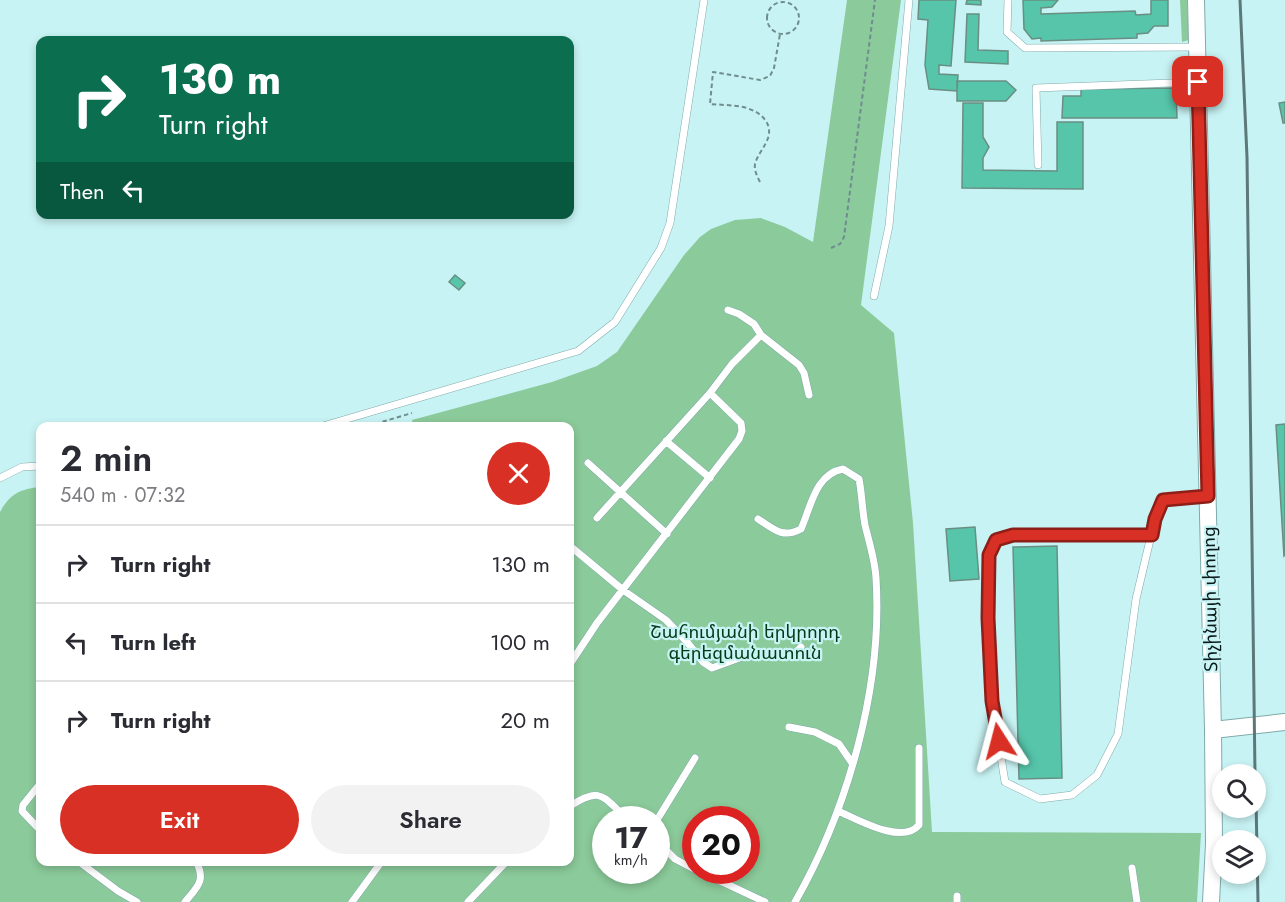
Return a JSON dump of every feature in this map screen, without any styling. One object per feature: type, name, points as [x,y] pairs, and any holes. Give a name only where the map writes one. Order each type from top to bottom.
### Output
[{"type":"street","name":"Տիչինայի փողոց","points":[[1196,0],[1213,730],[1214,844],[1211,902]]},
{"type":"street","points":[[1213,730],[1285,722]]},
{"type":"lane","points":[[337,422],[578,351],[615,322],[661,249],[670,223],[704,0]]},
{"type":"lane","points":[[874,296],[889,226],[909,0]]},
{"type":"lane","points":[[1008,0],[1006,32],[1025,48],[1197,47]]},
{"type":"lane","points":[[1038,165],[1036,88],[1198,82]]},
{"type":"lane","points":[[728,310],[754,324],[761,335],[799,365],[804,374],[808,395]]},
{"type":"lane","points":[[597,518],[710,393],[732,364],[761,335]]},
{"type":"lane","points":[[574,658],[623,590],[739,439],[742,431],[741,423],[710,393]]},
{"type":"lane","points":[[666,441],[710,478]]},
{"type":"lane","points":[[588,463],[621,490],[667,534]]},
{"type":"lane","points":[[0,478],[22,467],[36,466]]},
{"type":"lane","points":[[758,519],[783,535],[801,530],[810,502],[828,474],[843,469],[860,479],[864,517],[876,576],[878,632],[861,732],[838,812],[795,902]]},
{"type":"lane","points":[[1152,535],[1013,535],[996,540],[989,555],[988,618],[992,701],[1005,782],[1040,799],[1072,795],[1097,776],[1118,734],[1136,599],[1152,535],[1155,519],[1163,500],[1208,496]]},
{"type":"lane","points":[[574,549],[623,590],[666,620],[703,662],[712,668],[742,657],[794,654],[801,647]]},
{"type":"lane","points":[[789,727],[814,732],[839,744],[852,763]]},
{"type":"lane","points":[[838,812],[900,834],[915,830],[920,825],[919,748]]},
{"type":"lane","points":[[665,806],[695,758]]},
{"type":"lane","points":[[36,789],[23,805],[22,812],[36,826]]},
{"type":"lane","points":[[574,804],[589,795],[600,795],[613,806]]},
{"type":"lane","points":[[85,866],[137,902]]},
{"type":"lane","points":[[185,902],[199,886],[202,875],[198,866]]},
{"type":"lane","points":[[353,901],[378,866]]},
{"type":"lane","points":[[468,902],[502,866]]},
{"type":"lane","points":[[1132,868],[1137,902]]},
{"type":"lane","points":[[726,884],[765,902]]},
{"type":"path","points":[[831,248],[840,244],[844,237],[875,0]]},
{"type":"path","points":[[785,1],[797,10],[799,20],[790,33],[780,34],[770,28],[766,18],[767,12],[774,4],[785,1]]},
{"type":"path","points":[[760,182],[755,165],[768,140],[770,130],[767,122],[760,114],[747,108],[710,104],[713,72],[760,80],[770,76],[774,68],[780,34]]},
{"type":"path","points":[[381,422],[412,412]]},
{"type":"green space","name":"Շահումյանի երկրորդ գերեզմանատուն","points":[[847,0],[901,0],[861,305],[894,333],[913,523],[932,832],[1201,833],[1197,902],[0,902],[0,512],[16,493],[36,488],[36,866],[574,866],[574,422],[412,422],[412,420],[552,382],[597,366],[617,352],[684,255],[700,237],[711,229],[735,220],[761,218],[785,227],[813,242]]},
{"type":"green space","points":[[1180,0],[1187,0],[1189,40],[1182,42]]},
{"type":"building","points":[[919,0],[956,0],[951,66],[939,65],[939,74],[958,75],[957,91],[929,89],[925,65],[928,20],[918,19]]},
{"type":"building","points":[[967,0],[981,0],[981,5],[966,4]]},
{"type":"building","points":[[1023,0],[1058,0],[1052,7],[1041,8],[1041,14],[1135,11],[1136,15],[1151,14],[1151,0],[1168,0],[1168,26],[1154,26],[1148,33],[1137,34],[1137,38],[1041,41],[1041,38],[1032,39],[1024,29]]},
{"type":"building","points":[[967,14],[979,14],[978,50],[1008,51],[1008,64],[965,62]]},
{"type":"building","points":[[957,81],[1006,81],[1016,90],[1006,101],[957,101]]},
{"type":"building","points":[[1176,88],[1177,118],[1062,118],[1063,96],[1081,96],[1081,89]]},
{"type":"building","points":[[1285,102],[1285,123],[1283,123],[1279,103]]},
{"type":"building","points":[[963,103],[983,103],[983,137],[989,147],[983,158],[983,170],[1057,171],[1057,122],[1083,122],[1083,189],[962,188]]},
{"type":"building","points":[[455,275],[465,283],[459,290],[449,282]]},
{"type":"building","points":[[1285,424],[1285,555],[1284,556],[1276,425]]},
{"type":"building","points":[[975,527],[979,579],[950,581],[946,529]]},
{"type":"building","points":[[1057,546],[1062,778],[1019,779],[1013,547]]},
{"type":"railway","points":[[1240,0],[1247,157],[1255,764]]},
{"type":"railway","points":[[1256,818],[1258,902]]},
{"type":"route","points":[[999,741],[992,701],[988,618],[989,555],[996,540],[1013,535],[1152,535],[1155,519],[1163,500],[1208,496],[1198,82]]}]
